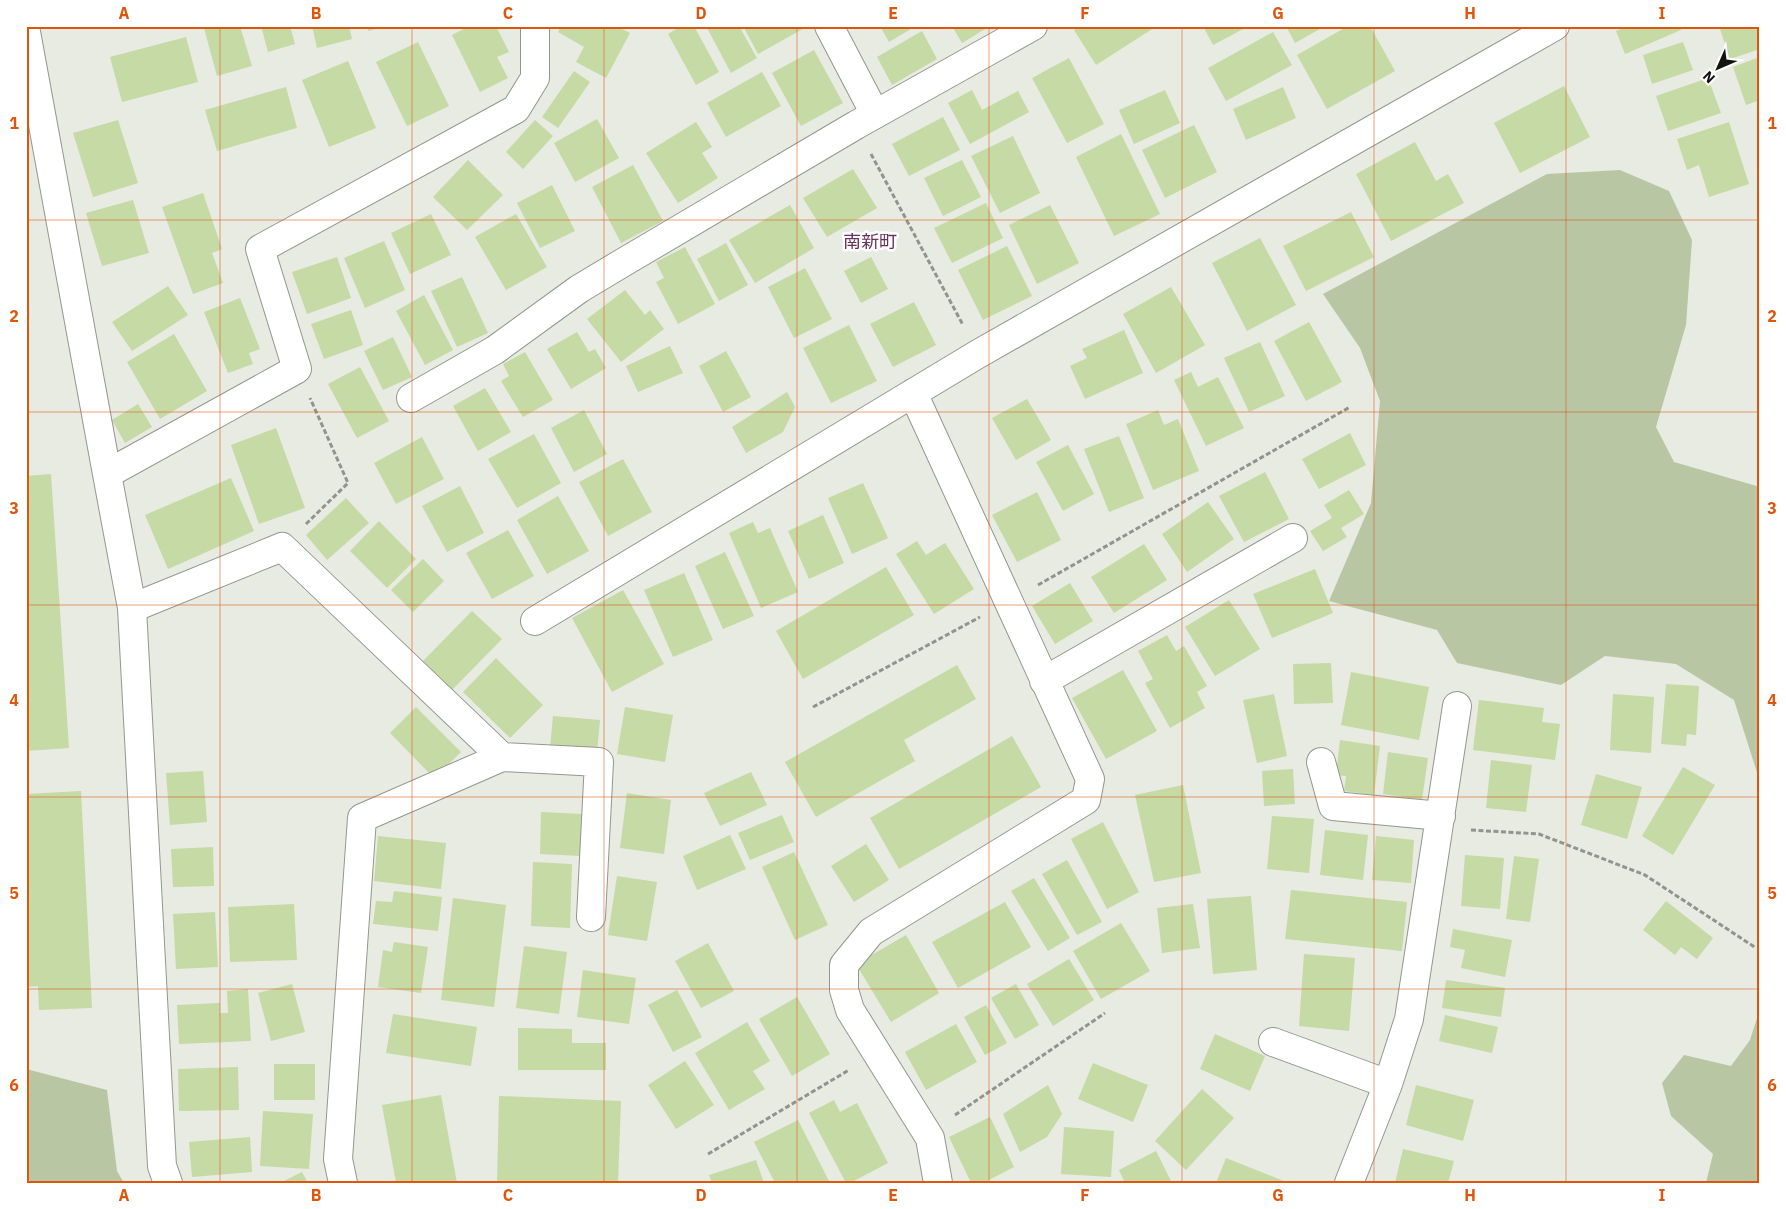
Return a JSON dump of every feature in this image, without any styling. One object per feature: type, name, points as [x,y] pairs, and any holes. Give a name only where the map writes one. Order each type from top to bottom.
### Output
[{"type":"street","points":[[42,26],[26,31],[132,608],[161,1156],[162,1166],[168,1183]]},
{"type":"street","points":[[107,474],[297,369],[260,249],[516,109],[535,78],[535,26]]},
{"type":"street","points":[[829,26],[865,119]]},
{"type":"street","points":[[411,398],[495,350],[579,289],[865,119],[1033,26]]},
{"type":"street","points":[[535,621],[978,354],[1555,26]]},
{"type":"street","points":[[913,393],[1090,779],[1086,800],[871,932],[854,950],[844,965],[844,990],[850,1010],[927,1134],[938,1183]]},
{"type":"street","points":[[1044,681],[1293,538]]},
{"type":"street","points":[[132,608],[282,547],[502,757]]},
{"type":"street","points":[[1349,1183],[1388,1084],[1409,1019],[1457,706]]},
{"type":"street","points":[[343,1183],[338,1160],[362,818],[502,757],[599,762],[592,917]]},
{"type":"street","points":[[1321,762],[1333,806],[1440,822]]},
{"type":"street","points":[[1273,1042],[1388,1084]]},
{"type":"path","points":[[865,119],[978,354]]},
{"type":"path","points":[[282,547],[348,482],[297,369]]},
{"type":"path","points":[[813,707],[1009,602],[1350,407]]},
{"type":"path","points":[[1440,822],[1539,834],[1645,876],[1756,948]]},
{"type":"path","points":[[927,1134],[1105,1013]]},
{"type":"path","points":[[708,1154],[877,1053]]},
{"type":"green space","points":[[1620,170],[1669,191],[1692,240],[1686,325],[1656,427],[1674,462],[1760,487],[1760,782],[1734,700],[1676,664],[1605,656],[1561,685],[1457,663],[1437,630],[1329,601],[1371,503],[1380,401],[1360,348],[1323,294],[1547,174]]},
{"type":"green space","points":[[1760,1009],[1760,1183],[1706,1183],[1713,1154],[1671,1116],[1662,1083],[1684,1055],[1731,1066],[1750,1040]]},
{"type":"green space","points":[[26,1069],[107,1090],[117,1171],[124,1183],[26,1183]]},
{"type":"building","points":[[211,26],[240,26],[252,66],[217,76],[204,28]]},
{"type":"building","points":[[261,26],[290,26],[295,44],[268,52]]},
{"type":"building","points":[[312,26],[349,26],[352,39],[317,48]]},
{"type":"building","points":[[367,26],[383,26],[383,27],[368,31]]},
{"type":"building","points":[[470,26],[496,26],[509,52],[497,57],[508,78],[480,92],[452,35]]},
{"type":"building","points":[[561,26],[616,26],[630,33],[606,78],[576,62],[584,47],[558,32]]},
{"type":"building","points":[[681,26],[694,26],[719,72],[696,85],[668,34]]},
{"type":"building","points":[[706,26],[739,26],[757,58],[731,73]]},
{"type":"building","points":[[743,26],[808,26],[758,54]]},
{"type":"building","points":[[880,26],[916,26],[889,42]]},
{"type":"building","points":[[952,26],[990,26],[962,43]]},
{"type":"building","points":[[1079,26],[1157,26],[1096,65],[1074,30]]},
{"type":"building","points":[[1203,26],[1249,26],[1213,45]]},
{"type":"building","points":[[1286,26],[1325,26],[1295,43]]},
{"type":"building","points":[[1348,26],[1370,26],[1395,71],[1327,109],[1297,55]]},
{"type":"building","points":[[1628,26],[1680,26],[1681,30],[1625,54],[1616,31]]},
{"type":"building","points":[[1719,26],[1760,26],[1760,49],[1730,59]]},
{"type":"building","points":[[922,31],[937,59],[892,85],[877,57]]},
{"type":"building","points":[[1273,32],[1292,65],[1226,101],[1208,68]]},
{"type":"building","points":[[186,37],[198,82],[122,102],[110,57]]},
{"type":"building","points":[[418,42],[449,106],[407,126],[376,62]]},
{"type":"building","points":[[1683,42],[1693,70],[1652,84],[1643,55]]},
{"type":"building","points":[[814,50],[843,103],[801,126],[772,73]]},
{"type":"building","points":[[1760,57],[1760,100],[1746,105],[1733,67]]},
{"type":"building","points":[[1069,58],[1104,124],[1067,143],[1032,78]]},
{"type":"building","points":[[348,61],[376,128],[329,147],[302,80]]},
{"type":"building","points":[[574,71],[590,82],[558,128],[542,117]]},
{"type":"building","points":[[762,72],[781,106],[726,137],[707,103]]},
{"type":"building","points":[[1708,78],[1721,113],[1668,131],[1656,96]]},
{"type":"building","points":[[1564,86],[1590,137],[1520,173],[1494,123]]},
{"type":"building","points":[[286,87],[297,128],[217,151],[205,110]]},
{"type":"building","points":[[1283,87],[1296,118],[1246,140],[1233,109]]},
{"type":"building","points":[[972,90],[982,110],[1018,91],[1029,112],[970,144],[948,103]]},
{"type":"building","points":[[1165,90],[1180,123],[1134,144],[1119,110]]},
{"type":"building","points":[[943,117],[960,150],[909,176],[892,144]]},
{"type":"building","points":[[597,119],[619,158],[575,182],[554,143]]},
{"type":"building","points":[[118,120],[138,183],[93,197],[73,133]]},
{"type":"building","points":[[535,120],[553,136],[523,169],[506,152]]},
{"type":"building","points":[[696,122],[712,147],[702,153],[718,178],[678,203],[646,153]]},
{"type":"building","points":[[1729,122],[1749,184],[1709,197],[1699,165],[1687,170],[1677,139]]},
{"type":"building","points":[[1194,125],[1217,172],[1165,198],[1142,150]]},
{"type":"building","points":[[1121,134],[1160,214],[1114,236],[1076,157]]},
{"type":"building","points":[[1013,136],[1040,193],[1000,213],[971,156]]},
{"type":"building","points":[[1415,142],[1436,181],[1448,174],[1464,203],[1391,241],[1356,174]]},
{"type":"building","points":[[468,160],[503,195],[467,230],[433,197]]},
{"type":"building","points":[[962,160],[981,197],[943,216],[924,178]]},
{"type":"building","points":[[633,165],[663,221],[621,243],[592,187]]},
{"type":"building","points":[[853,169],[877,208],[827,237],[803,198]]},
{"type":"building","points":[[552,185],[575,231],[540,248],[517,203]]},
{"type":"building","points":[[203,193],[222,249],[212,253],[223,283],[193,294],[162,207]]},
{"type":"building","points":[[133,200],[149,253],[102,266],[86,213]]},
{"type":"building","points":[[986,203],[1003,238],[952,263],[934,228]]},
{"type":"building","points":[[790,205],[814,248],[755,283],[729,240]]},
{"type":"building","points":[[1050,205],[1079,263],[1037,284],[1009,225]]},
{"type":"building","points":[[1351,212],[1374,257],[1306,291],[1283,246]]},
{"type":"building","points":[[431,214],[451,255],[410,274],[391,233]]},
{"type":"building","points":[[516,214],[547,267],[506,290],[475,237]]},
{"type":"building","points":[[1260,238],[1296,305],[1247,331],[1212,263]]},
{"type":"building","points":[[384,241],[405,290],[365,308],[344,258]]},
{"type":"building","points":[[726,243],[748,285],[719,301],[697,259]]},
{"type":"building","points":[[1007,246],[1032,296],[983,320],[958,270]]},
{"type":"building","points":[[685,247],[715,304],[678,324],[656,282],[664,278],[656,262]]},
{"type":"building","points":[[337,257],[351,298],[307,314],[292,272]]},
{"type":"building","points":[[871,257],[888,289],[861,303],[844,271]]},
{"type":"building","points":[[805,268],[832,319],[794,338],[768,287]]},
{"type":"building","points":[[462,277],[488,333],[457,347],[431,291]]},
{"type":"building","points":[[168,286],[188,315],[132,351],[112,322]]},
{"type":"building","points":[[1171,287],[1205,345],[1156,373],[1123,314]]},
{"type":"building","points":[[625,290],[645,315],[650,310],[664,329],[621,362],[587,319]]},
{"type":"building","points":[[424,295],[453,350],[425,365],[396,311]]},
{"type":"building","points":[[240,298],[260,349],[249,353],[253,364],[228,373],[204,312]]},
{"type":"building","points":[[914,302],[936,345],[893,367],[870,324]]},
{"type":"building","points":[[351,310],[363,345],[324,359],[311,324]]},
{"type":"building","points":[[1309,322],[1342,382],[1306,401],[1274,341]]},
{"type":"building","points":[[849,325],[877,381],[831,403],[803,348]]},
{"type":"building","points":[[1124,330],[1143,373],[1085,399],[1070,366],[1087,358],[1082,349]]},
{"type":"building","points":[[577,332],[589,352],[595,349],[606,368],[571,389],[547,349]]},
{"type":"building","points":[[174,334],[207,391],[160,419],[127,362]]},
{"type":"building","points":[[393,337],[412,377],[383,390],[364,351]]},
{"type":"building","points":[[1260,342],[1285,396],[1249,412],[1224,358]]},
{"type":"building","points":[[670,346],[683,373],[638,392],[626,366]]},
{"type":"building","points":[[726,351],[751,397],[723,412],[699,366]]},
{"type":"building","points":[[525,352],[553,400],[523,417],[501,381],[509,376],[503,364]]},
{"type":"building","points":[[360,367],[389,421],[357,438],[328,384]]},
{"type":"building","points":[[1191,372],[1198,387],[1218,377],[1244,428],[1206,446],[1174,380]]},
{"type":"building","points":[[485,388],[511,432],[478,451],[453,406]]},
{"type":"building","points":[[787,392],[795,407],[783,432],[746,453],[732,427]]},
{"type":"building","points":[[1027,399],[1051,440],[1016,460],[992,418]]},
{"type":"building","points":[[138,404],[152,427],[125,443],[112,420]]},
{"type":"building","points":[[584,410],[607,454],[574,472],[551,428]]},
{"type":"building","points":[[1158,410],[1164,425],[1178,419],[1199,471],[1153,490],[1126,424]]},
{"type":"building","points":[[276,428],[305,508],[259,524],[231,445]]},
{"type":"building","points":[[1350,433],[1366,465],[1319,489],[1302,459]]},
{"type":"building","points":[[534,434],[561,483],[517,508],[488,459]]},
{"type":"building","points":[[1119,436],[1144,498],[1109,512],[1084,449]]},
{"type":"building","points":[[422,437],[444,479],[396,504],[374,463]]},
{"type":"building","points":[[1068,445],[1094,494],[1063,511],[1036,462]]},
{"type":"building","points":[[623,459],[652,512],[608,536],[579,482]]},
{"type":"building","points":[[1265,472],[1289,519],[1244,542],[1219,496]]},
{"type":"building","points":[[51,474],[69,748],[26,751],[26,476]]},
{"type":"building","points":[[231,478],[254,531],[168,569],[145,515]]},
{"type":"building","points":[[863,483],[888,538],[852,554],[828,498]]},
{"type":"building","points":[[460,486],[484,533],[447,552],[422,506]]},
{"type":"building","points":[[1349,490],[1364,514],[1341,528],[1347,537],[1323,551],[1310,531],[1332,518],[1324,505]]},
{"type":"building","points":[[1037,492],[1061,540],[1017,562],[992,515]]},
{"type":"building","points":[[558,496],[589,551],[547,574],[517,520]]},
{"type":"building","points":[[346,498],[369,523],[327,560],[306,535]]},
{"type":"building","points":[[1208,502],[1234,539],[1187,572],[1162,534]]},
{"type":"building","points":[[823,515],[844,563],[809,579],[788,531]]},
{"type":"building","points":[[379,521],[416,559],[387,588],[350,551]]},
{"type":"building","points":[[753,522],[758,533],[770,528],[798,592],[761,608],[729,533]]},
{"type":"building","points":[[508,530],[534,576],[492,599],[466,553]]},
{"type":"building","points":[[917,541],[926,555],[945,543],[974,589],[934,614],[896,554]]},
{"type":"building","points":[[1144,544],[1167,580],[1114,613],[1091,577]]},
{"type":"building","points":[[725,552],[754,616],[723,629],[695,566]]},
{"type":"building","points":[[423,559],[444,581],[413,612],[391,590]]},
{"type":"building","points":[[886,567],[914,615],[803,679],[776,631]]},
{"type":"building","points":[[1315,569],[1333,613],[1272,638],[1253,594]]},
{"type":"building","points":[[684,573],[713,640],[673,657],[644,590]]},
{"type":"building","points":[[1070,583],[1093,621],[1055,644],[1032,606]]},
{"type":"building","points":[[623,590],[664,664],[612,692],[572,618]]},
{"type":"building","points":[[1229,600],[1260,649],[1215,676],[1185,627]]},
{"type":"building","points":[[472,611],[502,639],[452,690],[423,661]]},
{"type":"building","points":[[1167,635],[1176,651],[1184,646],[1207,686],[1197,692],[1205,708],[1170,728],[1145,683],[1153,679],[1138,651]]},
{"type":"building","points":[[496,658],[543,705],[510,738],[463,692]]},
{"type":"building","points":[[1331,663],[1333,703],[1294,704],[1293,664]]},
{"type":"building","points":[[957,665],[976,699],[904,740],[915,761],[816,817],[785,762]]},
{"type":"building","points":[[1123,670],[1157,731],[1106,759],[1072,698]]},
{"type":"building","points":[[1351,672],[1429,687],[1419,740],[1341,725]]},
{"type":"building","points":[[1666,684],[1699,686],[1696,735],[1687,734],[1686,746],[1661,744]]},
{"type":"building","points":[[1274,694],[1287,756],[1257,763],[1243,700]]},
{"type":"building","points":[[1613,694],[1654,697],[1651,753],[1610,750]]},
{"type":"building","points":[[1479,700],[1544,708],[1542,722],[1560,724],[1555,760],[1473,750]]},
{"type":"building","points":[[416,707],[461,752],[434,778],[390,733]]},
{"type":"building","points":[[625,707],[673,715],[665,762],[617,754]]},
{"type":"building","points":[[553,716],[600,720],[597,752],[550,748]]},
{"type":"building","points":[[1012,736],[1041,787],[899,869],[870,818]]},
{"type":"building","points":[[1340,740],[1380,746],[1374,795],[1344,791],[1346,776],[1336,775]]},
{"type":"building","points":[[1388,752],[1428,758],[1422,800],[1383,794]]},
{"type":"building","points":[[1491,760],[1532,765],[1526,812],[1486,808]]},
{"type":"building","points":[[1683,767],[1715,785],[1673,855],[1642,836]]},
{"type":"building","points":[[1293,769],[1295,804],[1264,806],[1262,771]]},
{"type":"building","points":[[203,771],[207,822],[170,825],[166,773]]},
{"type":"building","points":[[751,772],[767,805],[720,826],[704,793]]},
{"type":"building","points":[[1596,774],[1642,787],[1627,839],[1581,825]]},
{"type":"building","points":[[1183,785],[1201,873],[1154,882],[1135,795]]},
{"type":"building","points":[[81,791],[92,1008],[39,1010],[38,986],[26,987],[26,794]]},
{"type":"building","points":[[627,793],[671,800],[664,854],[620,848]]},
{"type":"building","points":[[541,812],[583,814],[581,856],[540,854]]},
{"type":"building","points":[[782,815],[794,842],[750,860],[738,833]]},
{"type":"building","points":[[1272,816],[1314,819],[1309,873],[1267,869]]},
{"type":"building","points":[[1103,822],[1139,892],[1107,909],[1071,839]]},
{"type":"building","points":[[1325,830],[1368,835],[1363,880],[1320,875]]},
{"type":"building","points":[[730,835],[746,869],[697,890],[683,856]]},
{"type":"building","points":[[378,836],[446,843],[441,889],[374,881]]},
{"type":"building","points":[[1376,836],[1414,840],[1411,883],[1372,880]]},
{"type":"building","points":[[866,844],[889,880],[854,902],[831,866]]},
{"type":"building","points":[[213,847],[214,886],[173,887],[171,849]]},
{"type":"building","points":[[794,852],[828,925],[795,940],[762,867]]},
{"type":"building","points":[[1465,855],[1504,858],[1500,909],[1461,906]]},
{"type":"building","points":[[1514,856],[1539,859],[1530,922],[1506,919]]},
{"type":"building","points":[[1067,860],[1102,922],[1077,935],[1042,874]]},
{"type":"building","points":[[533,862],[572,864],[570,928],[531,926]]},
{"type":"building","points":[[617,876],[657,882],[647,941],[608,935]]},
{"type":"building","points":[[1034,878],[1070,938],[1048,951],[1011,891]]},
{"type":"building","points":[[1291,890],[1407,902],[1402,951],[1285,939]]},
{"type":"building","points":[[394,891],[442,897],[438,931],[373,924],[376,901],[392,902]]},
{"type":"building","points":[[1251,896],[1257,970],[1213,974],[1207,899]]},
{"type":"building","points":[[453,898],[506,905],[494,1007],[441,1000]]},
{"type":"building","points":[[1666,901],[1713,938],[1697,959],[1681,947],[1675,955],[1643,930]]},
{"type":"building","points":[[1005,902],[1031,947],[958,988],[932,942]]},
{"type":"building","points":[[294,904],[297,960],[230,962],[228,907]]},
{"type":"building","points":[[1193,904],[1200,948],[1162,953],[1157,908]]},
{"type":"building","points":[[215,912],[218,967],[176,969],[173,914]]},
{"type":"building","points":[[1121,923],[1150,971],[1101,999],[1073,951]]},
{"type":"building","points":[[1453,929],[1512,940],[1505,977],[1461,968],[1465,950],[1450,947]]},
{"type":"building","points":[[906,935],[939,993],[891,1022],[856,964]]},
{"type":"building","points":[[394,942],[428,947],[421,993],[378,987],[383,950],[392,952]]},
{"type":"building","points":[[708,943],[734,991],[701,1008],[675,961]]},
{"type":"building","points":[[524,946],[567,952],[559,1014],[516,1008]]},
{"type":"building","points":[[1304,954],[1355,958],[1349,1031],[1299,1026]]},
{"type":"building","points":[[1069,959],[1094,1000],[1053,1026],[1027,984]]},
{"type":"building","points":[[583,970],[636,978],[629,1024],[577,1017]]},
{"type":"building","points":[[1446,980],[1505,988],[1501,1017],[1442,1008]]},
{"type":"building","points":[[292,984],[305,1032],[271,1041],[258,993]]},
{"type":"building","points":[[1016,984],[1039,1025],[1015,1039],[991,998]]},
{"type":"building","points":[[248,989],[251,1041],[179,1044],[177,1005],[220,1003],[220,1013],[228,1013],[227,991]]},
{"type":"building","points":[[677,990],[702,1037],[673,1052],[648,1005]]},
{"type":"building","points":[[797,997],[830,1054],[792,1076],[759,1019]]},
{"type":"building","points":[[986,1005],[1007,1043],[985,1055],[964,1017]]},
{"type":"building","points":[[393,1014],[477,1027],[471,1066],[386,1053]]},
{"type":"building","points":[[1445,1015],[1498,1027],[1492,1053],[1439,1041]]},
{"type":"building","points":[[747,1022],[770,1061],[753,1071],[765,1089],[729,1110],[695,1053]]},
{"type":"building","points":[[956,1024],[977,1062],[926,1090],[905,1052]]},
{"type":"building","points":[[518,1028],[572,1029],[572,1043],[606,1043],[606,1070],[518,1070]]},
{"type":"building","points":[[1215,1034],[1265,1056],[1250,1091],[1200,1069]]},
{"type":"building","points":[[685,1061],[714,1105],[676,1129],[648,1085]]},
{"type":"building","points":[[1093,1063],[1148,1085],[1133,1122],[1078,1099]]},
{"type":"building","points":[[274,1064],[315,1064],[315,1100],[274,1100]]},
{"type":"building","points":[[238,1067],[239,1110],[179,1111],[178,1069]]},
{"type":"building","points":[[1048,1085],[1062,1114],[1047,1137],[1020,1152],[1003,1114]]},
{"type":"building","points":[[1416,1085],[1474,1100],[1463,1141],[1406,1125]]},
{"type":"building","points":[[1202,1089],[1234,1118],[1186,1170],[1155,1141]]},
{"type":"building","points":[[441,1095],[457,1183],[396,1183],[382,1105]]},
{"type":"building","points":[[499,1096],[621,1101],[618,1183],[497,1183]]},
{"type":"building","points":[[834,1100],[840,1112],[857,1103],[888,1163],[850,1183],[846,1183],[809,1113]]},
{"type":"building","points":[[263,1111],[313,1114],[309,1169],[260,1166]]},
{"type":"building","points":[[990,1117],[1014,1167],[983,1183],[971,1183],[949,1137]]},
{"type":"building","points":[[798,1120],[830,1183],[775,1183],[754,1142]]},
{"type":"building","points":[[1064,1127],[1114,1131],[1111,1177],[1061,1174]]},
{"type":"building","points":[[250,1137],[252,1172],[192,1177],[189,1142]]},
{"type":"building","points":[[1403,1149],[1454,1161],[1448,1183],[1395,1183]]},
{"type":"building","points":[[1156,1151],[1172,1183],[1125,1183],[1119,1170]]},
{"type":"building","points":[[1226,1158],[1289,1183],[1216,1183]]},
{"type":"building","points":[[756,1160],[764,1183],[712,1183],[709,1175]]},
{"type":"building","points":[[302,1172],[308,1183],[280,1183]]},
{"type":"district","name":"南新町","points":[[870,241]]}]
